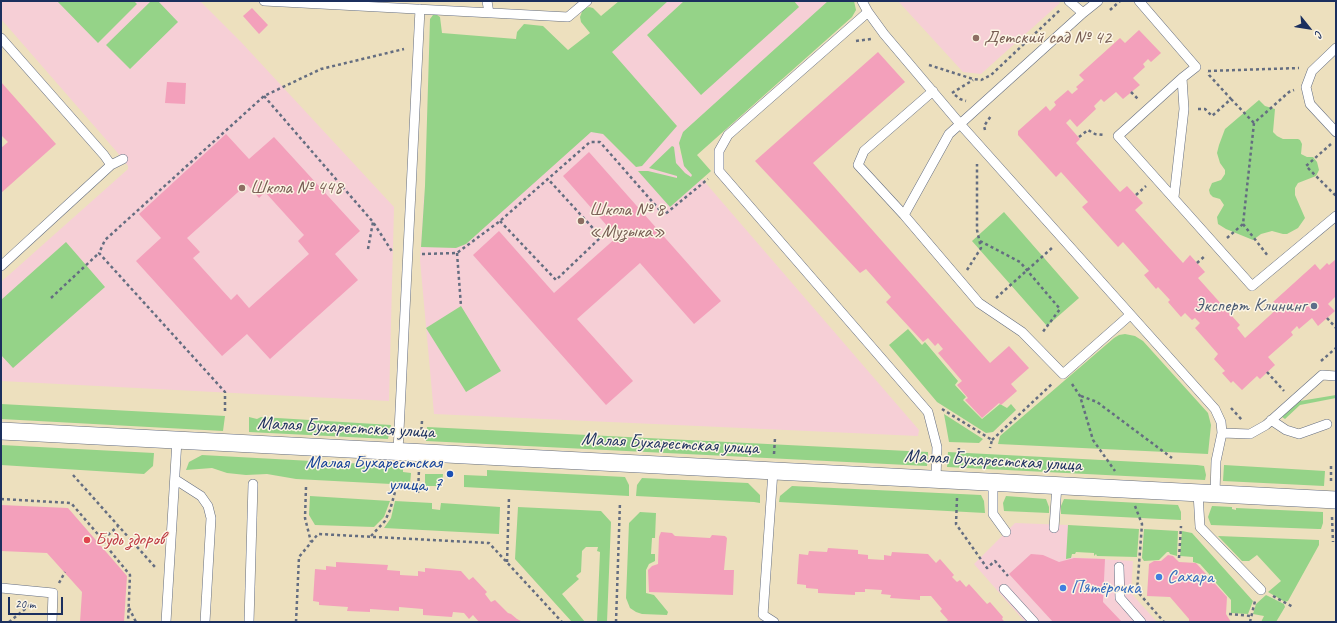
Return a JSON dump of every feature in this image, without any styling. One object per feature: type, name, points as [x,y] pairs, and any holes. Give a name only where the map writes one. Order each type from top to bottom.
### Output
[{"type":"street","name":"Малая Бухарестская улица","points":[[1,431],[1333,499]]},
{"type":"lane","points":[[264,1],[341,3],[568,17],[587,1]]},
{"type":"lane","points":[[487,1],[489,13]]},
{"type":"lane","points":[[862,1],[884,34],[961,125],[1216,408],[1221,422],[1222,433],[1216,461],[1215,493]]},
{"type":"lane","points":[[904,215],[949,134],[961,125],[1098,1]]},
{"type":"lane","points":[[1139,1],[1196,67],[1118,136],[1252,286],[1336,216]]},
{"type":"lane","points":[[1066,4],[1083,13]]},
{"type":"lane","points":[[398,451],[420,9]]},
{"type":"lane","points":[[868,12],[728,135],[719,151],[719,171],[928,412],[937,446],[936,479]]},
{"type":"lane","points":[[1,38],[104,155],[111,166]]},
{"type":"lane","points":[[1336,48],[1312,71],[1306,87],[1310,104],[1336,132]]},
{"type":"lane","points":[[1174,197],[1184,109],[1182,78]]},
{"type":"lane","points":[[933,91],[864,151],[858,165],[904,215],[978,303],[1022,332],[1063,374],[1130,314]]},
{"type":"lane","points":[[1,266],[111,166],[123,159]]},
{"type":"lane","points":[[1222,433],[1250,434],[1271,420],[1322,375],[1336,376]]},
{"type":"lane","points":[[1271,420],[1286,430],[1299,434],[1327,424]]},
{"type":"lane","points":[[166,622],[176,480],[177,440]]},
{"type":"lane","points":[[773,470],[760,619],[774,622]]},
{"type":"lane","points":[[176,480],[201,496],[208,506],[211,518],[205,622]]},
{"type":"lane","points":[[993,482],[993,514],[1006,532]]},
{"type":"lane","points":[[249,622],[253,484]]},
{"type":"lane","points":[[1054,528],[1057,485]]},
{"type":"lane","points":[[1198,492],[1200,527],[1261,590]]},
{"type":"lane","points":[[1119,567],[1120,598],[1141,622]]},
{"type":"lane","points":[[1,588],[53,593],[52,622]]},
{"type":"lane","points":[[1004,589],[1034,622]]},
{"type":"path","points":[[1108,12],[1120,1]]},
{"type":"path","points":[[934,70],[929,65],[973,79],[981,80],[991,75],[1066,4]]},
{"type":"path","points":[[852,44],[869,38],[878,41],[884,34]]},
{"type":"path","points":[[51,298],[99,253],[105,240],[264,96],[321,69],[409,48],[417,48]]},
{"type":"path","points":[[1196,67],[1208,71],[1302,68],[1312,71]]},
{"type":"path","points":[[1208,71],[1208,75],[1254,124]]},
{"type":"path","points":[[942,101],[973,79]]},
{"type":"path","points":[[949,87],[960,99],[971,103],[987,121]]},
{"type":"path","points":[[1197,263],[1243,224],[1254,124],[1289,92],[1306,87]]},
{"type":"path","points":[[264,96],[373,222],[394,253]]},
{"type":"path","points":[[1184,109],[1205,109],[1212,116],[1231,99]]},
{"type":"path","points":[[960,281],[981,248],[978,230],[977,157],[988,138],[984,126],[992,115]]},
{"type":"path","points":[[1079,137],[1088,130],[1095,134],[1118,136]]},
{"type":"path","points":[[1336,140],[1306,166],[1336,196]]},
{"type":"path","points":[[420,254],[457,253],[500,221],[590,142],[600,142],[664,215],[705,181]]},
{"type":"path","points":[[500,221],[556,280],[601,237],[548,179]]},
{"type":"path","points":[[368,249],[373,222]]},
{"type":"path","points":[[1243,224],[1276,266]]},
{"type":"path","points":[[985,307],[1062,238]]},
{"type":"path","points":[[980,241],[1020,262],[1060,309],[1034,343]]},
{"type":"path","points":[[99,253],[225,392],[225,411]]},
{"type":"path","points":[[457,253],[461,306]]},
{"type":"path","points":[[1327,318],[1336,328]]},
{"type":"path","points":[[1267,372],[1293,401]]},
{"type":"path","points":[[990,448],[992,440],[1063,374],[1080,396],[1093,440],[1119,476]]},
{"type":"path","points":[[1080,396],[1097,402],[1172,458]]},
{"type":"path","points":[[936,405],[992,440]]},
{"type":"path","points":[[1229,406],[1245,424]]},
{"type":"path","points":[[421,441],[422,420]]},
{"type":"path","points":[[958,468],[959,447]]},
{"type":"path","points":[[418,493],[419,466]]},
{"type":"path","points":[[1331,466],[1333,542]]},
{"type":"path","points":[[73,475],[157,569]]},
{"type":"path","points":[[306,487],[305,518],[311,542]]},
{"type":"path","points":[[371,537],[385,521],[395,492]]},
{"type":"path","points":[[957,494],[956,524],[987,568],[995,561],[1005,572]]},
{"type":"path","points":[[507,563],[509,497]]},
{"type":"path","points":[[1,499],[71,503],[130,575],[128,622]]},
{"type":"path","points":[[616,622],[620,502]]},
{"type":"path","points":[[1134,503],[1142,524],[1137,591],[1164,622]]},
{"type":"path","points":[[99,543],[118,526]]},
{"type":"path","points":[[1179,558],[1181,526]]},
{"type":"path","points":[[296,622],[299,557],[318,534],[489,543],[562,622]]},
{"type":"path","points":[[1250,622],[1254,603],[1261,590],[1293,607]]},
{"type":"path","points":[[129,608],[136,622]]},
{"type":"path","points":[[1229,614],[1251,616]]},
{"type":"shaded area","name":"Школа № 448","points":[[1,1],[200,1],[241,42],[394,207],[389,401],[1,381],[1,282],[128,169],[128,166],[1,19]]},
{"type":"shaded area","name":"Школа № 8 «Музыка»","points":[[643,1],[845,1],[678,151],[919,430],[918,436],[434,414],[420,260],[424,195],[552,74]]},
{"type":"shaded area","name":"Детский сад № 42","points":[[898,1],[1058,1],[1060,3],[981,74],[963,72]]},
{"type":"shaded area","points":[[1015,523],[1068,525],[1067,557],[1133,561],[1131,593],[1157,622],[1025,622],[974,564]]},
{"type":"green space","points":[[57,1],[134,1],[137,4],[98,43]]},
{"type":"green space","points":[[151,1],[158,1],[178,22],[130,69],[106,45]]},
{"type":"green space","points":[[619,1],[668,1],[612,52],[677,126],[642,166],[636,167],[603,134],[591,132],[466,244],[456,248],[421,247],[425,186],[430,19],[433,15],[440,17],[442,33],[516,39],[517,32],[524,24],[543,26],[568,50],[590,33],[581,22],[580,17],[583,9],[589,7],[593,8],[601,16]]},
{"type":"green space","points":[[684,1],[794,1],[799,7],[701,95],[647,35]]},
{"type":"green space","points":[[828,1],[854,1],[856,10],[852,17],[697,155],[711,171],[670,207],[638,171],[648,171],[677,178],[677,176],[649,168],[672,146],[674,147],[676,163],[691,177],[692,175],[684,166],[679,143],[683,132]]},
{"type":"green space","points":[[1259,100],[1265,106],[1275,109],[1273,132],[1283,139],[1300,140],[1302,144],[1301,154],[1307,157],[1313,157],[1317,162],[1319,170],[1316,176],[1298,183],[1295,188],[1295,195],[1305,218],[1298,228],[1287,234],[1272,231],[1261,234],[1253,240],[1226,229],[1218,224],[1217,217],[1224,205],[1220,199],[1213,197],[1210,194],[1209,190],[1212,183],[1221,180],[1225,174],[1225,170],[1220,163],[1217,153],[1225,129]]},
{"type":"green space","points":[[1004,212],[1079,298],[1047,326],[972,241]]},
{"type":"green space","points":[[66,242],[105,287],[13,368],[1,355],[1,300]]},
{"type":"green space","points":[[461,306],[501,371],[466,392],[426,328]]},
{"type":"green space","points":[[908,329],[922,345],[925,342],[958,381],[955,385],[966,397],[963,400],[982,419],[1000,404],[1007,408],[1011,404],[1016,410],[993,432],[986,433],[937,402],[889,345]]},
{"type":"green space","points":[[1125,334],[1135,336],[1143,341],[1208,413],[1211,425],[1208,454],[998,444],[1000,436],[1114,338]]},
{"type":"green space","points":[[1336,395],[1336,398],[1300,405],[1285,419],[1282,417],[1300,401]]},
{"type":"green space","points":[[1,404],[225,416],[223,431],[1,419]]},
{"type":"green space","points":[[944,414],[983,439],[979,443],[949,442]]},
{"type":"green space","points":[[249,417],[257,419],[261,417],[391,425],[388,439],[249,432]]},
{"type":"green space","points":[[427,427],[928,452],[928,457],[927,466],[426,441]]},
{"type":"green space","points":[[1,445],[154,453],[153,466],[144,474],[1,465]]},
{"type":"green space","points":[[948,452],[1197,465],[1204,466],[1206,475],[1205,480],[947,467]]},
{"type":"green space","points":[[202,455],[403,466],[403,472],[411,473],[410,485],[296,479],[267,474],[246,475],[227,473],[212,468],[186,470],[189,462]]},
{"type":"green space","points":[[1224,465],[1325,471],[1324,486],[1223,481]]},
{"type":"green space","points":[[487,470],[625,477],[629,485],[629,496],[464,487],[464,475],[487,476]]},
{"type":"green space","points":[[425,474],[443,474],[442,486],[425,486]]},
{"type":"green space","points":[[642,478],[748,483],[760,495],[760,503],[636,496],[637,485]]},
{"type":"green space","points":[[792,486],[981,495],[984,501],[985,513],[779,502],[780,496]]},
{"type":"green space","points":[[310,496],[390,501],[384,517],[374,527],[315,525],[309,515]]},
{"type":"green space","points":[[1006,496],[1046,499],[1049,507],[1049,513],[1004,511],[1003,503]]},
{"type":"green space","points":[[1064,499],[1178,505],[1181,512],[1181,520],[1061,514],[1061,506]]},
{"type":"green space","points":[[395,501],[432,503],[432,509],[440,510],[441,503],[500,507],[499,534],[384,528],[391,518]]},
{"type":"green space","points":[[1212,506],[1232,507],[1232,509],[1236,510],[1236,508],[1323,512],[1323,523],[1321,529],[1211,525],[1208,517]]},
{"type":"green space","points":[[518,507],[601,511],[611,522],[607,622],[597,622],[600,552],[597,551],[598,547],[586,547],[582,551],[581,572],[576,576],[579,579],[562,594],[585,622],[572,622],[515,559]]},
{"type":"green space","points":[[640,512],[656,513],[655,538],[652,538],[651,554],[655,554],[655,561],[649,564],[646,570],[646,593],[654,595],[668,612],[667,615],[642,614],[636,612],[630,608],[626,598],[629,523]]},
{"type":"green space","points":[[1068,525],[1139,529],[1137,557],[1097,556],[1096,554],[1094,556],[1094,553],[1076,552],[1075,554],[1072,554],[1071,558],[1066,559]]},
{"type":"green space","points":[[1144,529],[1178,531],[1177,556],[1167,552],[1159,560],[1144,561],[1142,558]]},
{"type":"green space","points":[[1182,531],[1192,533],[1253,601],[1248,614],[1231,613],[1231,600],[1209,574],[1200,564],[1193,562],[1193,557],[1180,556]]},
{"type":"green space","points":[[1218,536],[1319,540],[1319,545],[1288,601],[1285,602],[1268,592],[1281,581],[1257,555],[1249,561],[1242,561]]},
{"type":"green space","points":[[1266,595],[1284,604],[1285,607],[1276,622],[1261,622],[1264,616],[1253,614],[1256,604]]},
{"type":"building","points":[[252,8],[268,25],[259,34],[243,16]]},
{"type":"building","points":[[1139,30],[1161,53],[1151,62],[1148,59],[1143,64],[1145,67],[1133,78],[1140,85],[1123,99],[1116,92],[1104,102],[1101,99],[1094,106],[1096,109],[1077,127],[1070,119],[1066,123],[1080,139],[1076,143],[1120,192],[1127,186],[1143,203],[1135,210],[1183,263],[1190,255],[1205,272],[1198,278],[1240,325],[1237,328],[1245,338],[1279,307],[1273,302],[1315,264],[1320,270],[1327,263],[1329,265],[1336,259],[1336,296],[1328,304],[1335,311],[1318,326],[1312,318],[1299,329],[1297,326],[1291,332],[1293,335],[1268,357],[1275,365],[1260,379],[1257,376],[1242,390],[1233,381],[1231,383],[1222,373],[1225,371],[1214,359],[1218,354],[1195,328],[1200,323],[1195,318],[1192,320],[1185,313],[1181,317],[1168,302],[1170,300],[1158,287],[1156,289],[1144,275],[1149,271],[1123,242],[1118,247],[1082,207],[1088,202],[1061,172],[1056,177],[1018,135],[1018,131],[1046,106],[1050,111],[1056,105],[1054,102],[1068,90],[1072,94],[1078,89],[1076,87],[1084,80],[1079,75],[1120,38],[1125,43]]},
{"type":"building","points":[[878,52],[905,82],[813,163],[990,363],[1009,346],[1029,368],[1011,384],[1017,391],[1001,405],[999,403],[982,418],[965,400],[968,398],[957,385],[962,381],[938,353],[943,349],[938,343],[935,346],[928,338],[923,342],[886,302],[891,297],[866,269],[860,273],[755,161]]},
{"type":"building","points":[[1,82],[56,144],[1,193],[1,148],[8,142],[1,135]]},
{"type":"building","points":[[167,82],[186,83],[185,104],[165,103]]},
{"type":"building","points":[[226,134],[249,159],[274,137],[360,231],[335,254],[358,280],[270,359],[247,334],[222,356],[136,261],[161,238],[139,214]],"holes":[[[247,184],[259,198],[265,192],[304,235],[298,241],[309,254],[249,308],[237,294],[231,300],[193,258],[200,252],[187,238]]]},
{"type":"building","points":[[589,152],[721,301],[694,324],[640,263],[577,319],[633,381],[606,405],[473,255],[499,231],[554,293],[617,237],[563,176]]},
{"type":"building","points":[[1,505],[68,508],[127,576],[124,622],[80,622],[82,592],[47,553],[1,551]]},
{"type":"building","points":[[661,532],[672,533],[675,536],[710,538],[712,535],[725,536],[727,538],[724,570],[734,570],[733,595],[649,592],[648,570],[652,566],[658,564],[659,537]]},
{"type":"building","points":[[828,548],[858,550],[858,554],[868,555],[868,559],[884,560],[884,555],[891,556],[892,552],[928,554],[936,563],[940,559],[954,575],[952,577],[957,582],[960,580],[966,587],[969,584],[987,604],[990,602],[1003,617],[1002,619],[1005,622],[945,622],[948,620],[940,611],[942,609],[931,596],[920,596],[920,600],[890,598],[891,595],[881,594],[882,590],[865,589],[865,592],[855,592],[855,595],[818,593],[818,589],[806,588],[806,585],[797,584],[799,554],[808,555],[809,551],[827,552]]},
{"type":"building","name":"Пятёрочка","points":[[1031,554],[1043,555],[1059,562],[1074,558],[1105,559],[1103,602],[1122,622],[1053,622],[1009,574]]},
{"type":"building","points":[[1168,555],[1173,556],[1179,562],[1196,563],[1227,597],[1226,614],[1231,622],[1189,622],[1189,619],[1170,597],[1147,596],[1149,564],[1154,561],[1161,561]]},
{"type":"building","points":[[336,562],[388,565],[387,570],[400,571],[400,575],[418,576],[418,571],[425,572],[425,568],[461,571],[469,580],[473,577],[487,592],[485,594],[491,602],[495,600],[508,613],[523,622],[479,622],[473,615],[469,619],[464,613],[453,612],[452,617],[423,615],[423,609],[399,607],[399,611],[370,609],[370,612],[347,611],[348,607],[319,605],[319,602],[313,601],[315,569],[326,570],[326,566],[336,567]]},
{"type":"place","name":"Детский сад № 42","points":[[976,38]]},
{"type":"place","name":"Школа № 448","points":[[242,188]]},
{"type":"place","name":"Школа № 8 «Музыка»","points":[[581,221]]},
{"type":"place","name":"Эксперт Клининг","points":[[1314,306]]},
{"type":"place","name":"Малая Бухарестская улица, 7","points":[[450,474]]},
{"type":"place","name":"Будь здоров","points":[[87,540]]},
{"type":"place","name":"Сахара","points":[[1159,577]]},
{"type":"place","name":"Пятёрочка","points":[[1063,588]]}]
